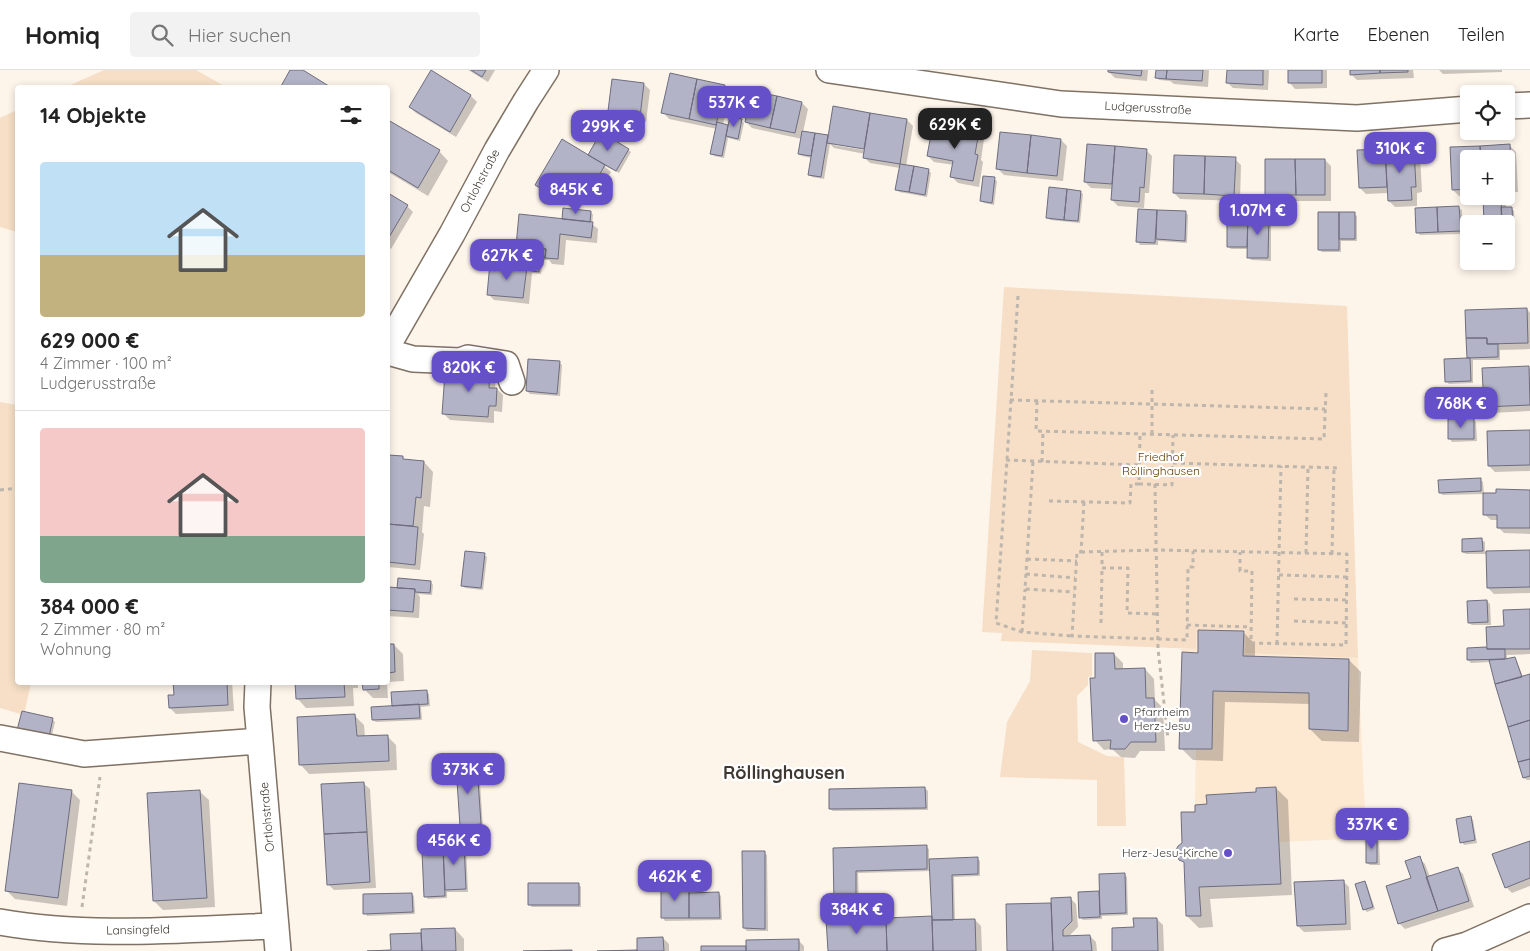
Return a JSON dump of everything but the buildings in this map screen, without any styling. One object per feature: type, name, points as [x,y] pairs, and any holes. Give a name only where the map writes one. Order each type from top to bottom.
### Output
[{"type":"street","name":"Ortlohstraße","points":[[390,342],[452,234],[496,150],[546,70]]},
{"type":"street","name":"Ludgerusstraße","points":[[829,70],[1061,104],[1357,118],[1460,110]]},
{"type":"street","points":[[1515,105],[1530,104]]},
{"type":"street","points":[[390,353],[413,359],[460,360],[468,358],[506,364],[512,382]]},
{"type":"street","name":"Ortlohstraße","points":[[258,685],[257,707],[278,951]]},
{"type":"street","points":[[0,738],[84,754],[260,741]]},
{"type":"street","points":[[1445,951],[1467,946],[1530,917]]},
{"type":"street","name":"Lansingfeld","points":[[0,922],[79,930],[134,932],[276,926]]},
{"type":"path","points":[[1018,296],[996,623],[1022,632],[1072,636],[1187,640],[1188,567],[1193,567],[1193,551]]},
{"type":"path","points":[[1152,386],[1152,434]]},
{"type":"path","points":[[1037,400],[1036,431],[1043,432],[1324,439],[1326,392]]},
{"type":"path","points":[[1010,400],[1325,409]]},
{"type":"path","points":[[1042,462],[1043,432]]},
{"type":"path","points":[[1139,484],[1140,434]]},
{"type":"path","points":[[1048,500],[1130,503],[1131,484],[1172,485],[1173,435]]},
{"type":"path","points":[[1006,460],[1139,465]]},
{"type":"path","points":[[1022,632],[1033,462]]},
{"type":"path","points":[[1173,463],[1336,468],[1332,554]]},
{"type":"path","points":[[1277,644],[1281,466]]},
{"type":"path","points":[[1306,553],[1308,467]]},
{"type":"path","points":[[1155,484],[1158,640],[1168,739]]},
{"type":"path","points":[[0,490],[15,488]]},
{"type":"path","points":[[1072,636],[1077,552],[1080,552],[1084,502]]},
{"type":"path","points":[[1080,552],[1156,550],[1347,554],[1346,645],[1250,643],[1252,571],[1240,571],[1240,552]]},
{"type":"path","points":[[1101,623],[1102,552]]},
{"type":"path","points":[[1027,559],[1077,562]]},
{"type":"path","points":[[1102,568],[1128,568],[1127,613],[1157,614]]},
{"type":"path","points":[[1026,574],[1076,578]]},
{"type":"path","points":[[1278,575],[1347,577]]},
{"type":"path","points":[[1025,589],[1075,592]]},
{"type":"path","points":[[1294,598],[1347,600]]},
{"type":"path","points":[[1294,621],[1346,623]]},
{"type":"path","points":[[1187,624],[1251,627]]},
{"type":"path","points":[[79,930],[100,778]]},
{"type":"shaded area","points":[[1197,629],[1246,630],[1245,653],[1358,658],[1366,838],[1279,842],[1276,787],[1256,788],[1256,792],[1206,795],[1207,804],[1195,805],[1196,749],[1179,749],[1182,652],[1180,649],[1196,649]]},
{"type":"green space","points":[[104,70],[196,70],[222,85],[70,85]]},
{"type":"green space","points":[[15,111],[15,231],[0,227],[0,118]]},
{"type":"green space","name":"Friedhof Röllinghausen","points":[[1004,287],[1347,306],[1358,658],[1245,653],[1246,630],[1197,629],[1196,649],[1001,641],[1002,633],[982,632]]},
{"type":"green space","points":[[0,402],[15,405],[15,685],[31,685],[24,715],[0,708]]},
{"type":"green space","points":[[1032,650],[1092,653],[1092,676],[1088,677],[1088,685],[1077,696],[1078,742],[1107,756],[1124,757],[1126,826],[1097,826],[1097,780],[1000,777],[1007,722],[1030,681]]},
{"type":"place","name":"Pfarrheim Herz-Jesu","points":[[1124,719]]},
{"type":"place","name":"Herz-Jesu-Kirche","points":[[1228,853]]},
{"type":"district","name":"Röllinghausen","points":[[784,773]]}]
